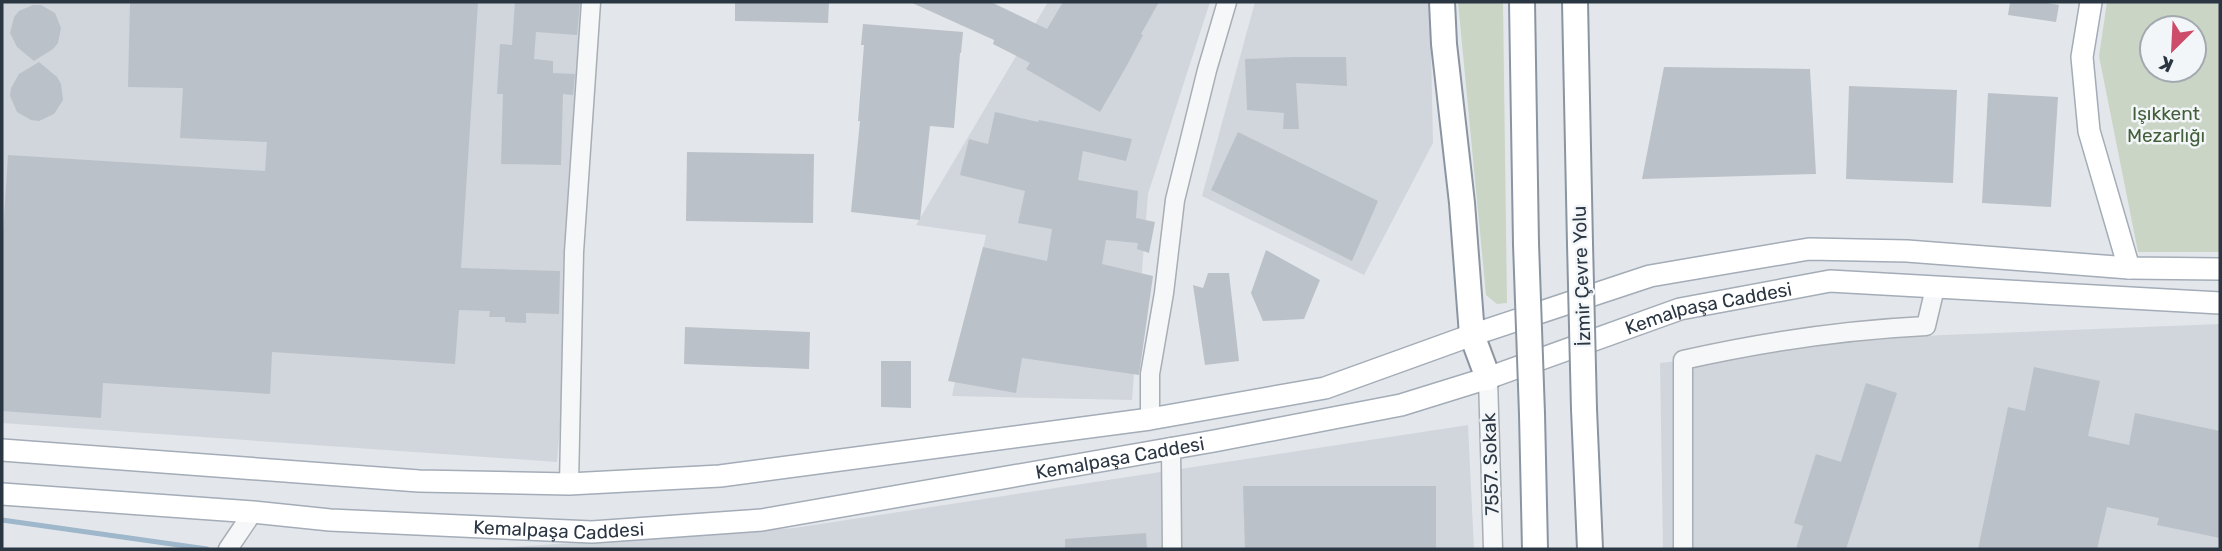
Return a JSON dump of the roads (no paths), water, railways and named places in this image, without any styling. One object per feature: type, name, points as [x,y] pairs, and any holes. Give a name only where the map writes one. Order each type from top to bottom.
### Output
[{"type":"highway","points":[[1442,2],[1472,335],[1488,378]]},
{"type":"highway","points":[[1522,2],[1535,549]]},
{"type":"highway","name":"İzmir Çevre Yolu","points":[[1575,2],[1584,409],[1591,549]]},
{"type":"main road","points":[[2091,2],[2082,57],[2089,131],[2129,268]]},
{"type":"main road","name":"Kemalpaşa Caddesi","points":[[2,450],[419,481],[569,484],[720,476],[1150,419],[1325,388],[1472,335],[1650,276],[1810,249],[1907,251],[2129,268],[2220,269]]},
{"type":"main road","name":"Kemalpaşa Caddesi","points":[[2,495],[253,512],[330,520],[592,532],[762,520],[1214,441],[1401,405],[1488,378],[1680,309],[1830,281],[2214,306]]},
{"type":"street","points":[[569,484],[574,252],[591,2]]},
{"type":"street","points":[[1150,419],[1150,374],[1164,292],[1175,200],[1227,2]]},
{"type":"street","points":[[1683,549],[1683,360],[1743,346],[1842,332],[1926,326],[1935,288]]},
{"type":"street","name":"7557. Sokak","points":[[1488,378],[1493,549]]},
{"type":"street","points":[[1171,447],[1172,549]]},
{"type":"street","points":[[228,549],[253,512]]},
{"type":"waterway","points":[[2,520],[207,549]]},
{"type":"park label","name":"Işıkkent Mezarlığı","points":[[2166,124]]}]
